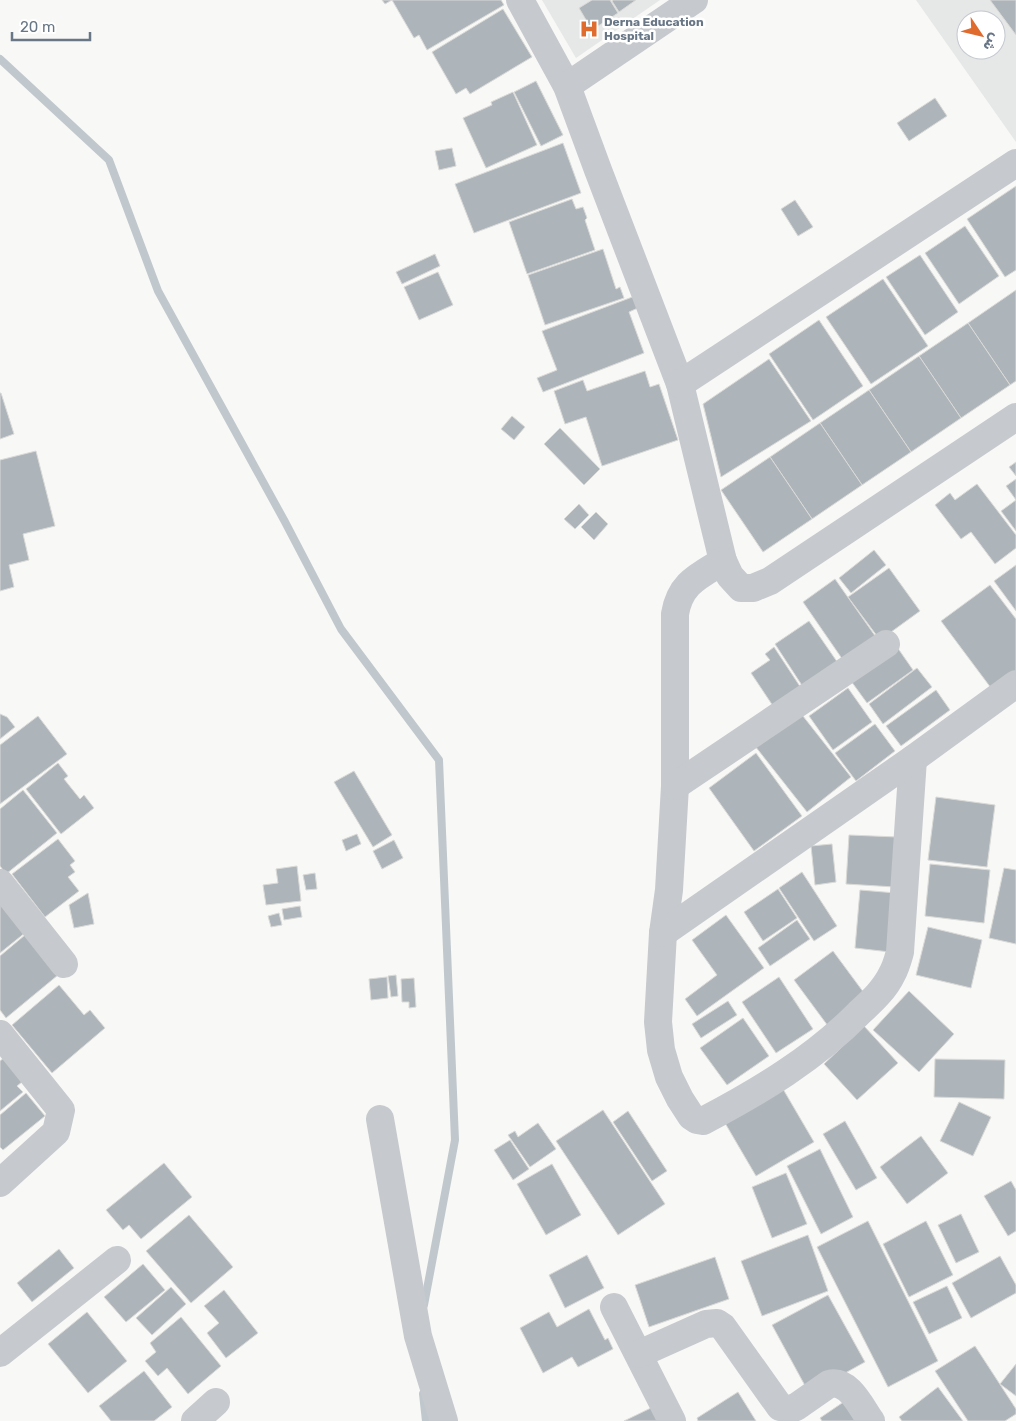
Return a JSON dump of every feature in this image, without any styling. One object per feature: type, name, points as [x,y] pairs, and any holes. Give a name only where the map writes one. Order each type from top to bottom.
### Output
[{"type":"street","points":[[520,0],[567,86],[680,384],[723,561],[730,576],[741,588],[753,588],[770,581],[1016,417]]},
{"type":"street","points":[[567,86],[694,0]]},
{"type":"street","points":[[680,384],[1016,163]]},
{"type":"street","points":[[723,561],[684,589],[674,614],[675,786],[658,1022],[661,1050],[670,1077],[680,1099],[694,1118],[703,1121],[785,1075],[848,1024],[877,995],[892,975],[900,952],[913,759]]},
{"type":"street","points":[[675,786],[886,644]]},
{"type":"street","points":[[663,933],[913,759],[1016,684]]},
{"type":"street","points":[[0,883],[64,964]]},
{"type":"street","points":[[0,1034],[61,1110],[56,1132],[0,1183]]},
{"type":"street","points":[[380,1119],[418,1336],[444,1421]]},
{"type":"street","points":[[0,1352],[117,1260]]},
{"type":"street","points":[[614,1307],[672,1421]]},
{"type":"street","points":[[639,1354],[706,1324],[717,1324],[723,1326],[780,1407],[791,1409],[796,1407],[829,1384],[835,1383],[841,1384],[850,1392],[871,1421]]},
{"type":"street","points":[[195,1421],[216,1402]]},
{"type":"shaded area","name":"Derna Education Hospital","points":[[542,0],[660,0],[576,58]]},
{"type":"shaded area","points":[[916,0],[1016,0],[1016,142],[958,60],[1006,60],[1006,10],[956,10],[956,57]]},
{"type":"building","points":[[382,0],[392,0],[385,4]]},
{"type":"building","points":[[392,0],[501,0],[504,5],[427,50],[419,35],[414,38]]},
{"type":"building","points":[[592,0],[610,0],[618,13],[592,30],[579,8]]},
{"type":"building","points":[[613,0],[636,0],[619,12]]},
{"type":"building","points":[[990,0],[1016,0],[1016,35],[1006,22],[1006,10],[997,10]]},
{"type":"building","points":[[503,9],[532,57],[470,94],[466,88],[456,94],[432,52]]},
{"type":"building","points":[[536,81],[563,135],[541,146],[514,92]]},
{"type":"building","points":[[513,92],[537,145],[486,168],[463,118],[492,105],[491,102]]},
{"type":"building","points":[[935,98],[947,116],[909,141],[897,123]]},
{"type":"building","points":[[563,143],[581,193],[474,233],[455,184]]},
{"type":"building","points":[[452,148],[456,166],[439,170],[435,151]]},
{"type":"building","points":[[1016,186],[1016,270],[1005,277],[967,219]]},
{"type":"building","points":[[572,199],[576,209],[583,207],[587,218],[585,220],[595,250],[527,274],[509,222]]},
{"type":"building","points":[[795,200],[813,227],[798,236],[781,209]]},
{"type":"building","points":[[965,226],[999,276],[959,304],[925,253]]},
{"type":"building","points":[[603,249],[616,289],[620,287],[624,298],[545,325],[528,275]]},
{"type":"building","points":[[435,254],[440,266],[402,284],[396,272]]},
{"type":"building","points":[[920,255],[958,312],[925,335],[886,277]]},
{"type":"building","points":[[438,272],[453,305],[419,320],[404,287]]},
{"type":"building","points":[[883,279],[928,346],[871,384],[826,317]]},
{"type":"building","points":[[1016,290],[1016,381],[1010,385],[968,323]]},
{"type":"building","points":[[635,296],[640,307],[629,312],[644,353],[543,392],[537,378],[557,370],[542,331]]},
{"type":"building","points":[[819,320],[863,386],[813,420],[769,354]]},
{"type":"building","points":[[968,323],[1010,385],[961,418],[919,356]]},
{"type":"building","points":[[919,356],[961,418],[911,452],[869,390]]},
{"type":"building","points":[[769,359],[811,421],[721,477],[703,404]]},
{"type":"building","points":[[645,371],[650,387],[659,384],[678,440],[602,466],[586,417],[565,424],[554,391],[583,380],[587,391]]},
{"type":"building","points":[[869,390],[911,452],[862,485],[820,423]]},
{"type":"building","points":[[0,393],[14,434],[0,439]]},
{"type":"building","points":[[512,416],[525,427],[514,440],[501,429]]},
{"type":"building","points":[[820,423],[862,485],[812,519],[770,457]]},
{"type":"building","points":[[560,428],[600,469],[584,485],[544,444]]},
{"type":"building","points":[[36,451],[55,526],[23,534],[29,560],[9,565],[14,587],[0,591],[0,460]]},
{"type":"building","points":[[770,457],[812,519],[763,552],[721,490]]},
{"type":"building","points":[[1016,462],[1016,476],[1009,467]]},
{"type":"building","points":[[1016,479],[1016,500],[1006,486]]},
{"type":"building","points":[[977,484],[1016,535],[1016,548],[995,564],[971,532],[961,539],[935,505],[950,493],[955,500]]},
{"type":"building","points":[[1016,500],[1016,531],[1001,511]]},
{"type":"building","points":[[579,504],[589,515],[575,529],[564,519]]},
{"type":"building","points":[[596,512],[608,524],[594,540],[581,527]]},
{"type":"building","points":[[874,550],[886,565],[851,593],[839,578]]},
{"type":"building","points":[[1016,565],[1016,611],[994,581]]},
{"type":"building","points":[[889,568],[920,611],[880,640],[848,597]]},
{"type":"building","points":[[835,579],[878,640],[845,663],[803,602]]},
{"type":"building","points":[[990,585],[1016,619],[1016,675],[994,692],[941,621]]},
{"type":"building","points":[[809,621],[840,666],[805,690],[775,644]]},
{"type":"building","points":[[774,647],[803,691],[775,709],[751,673],[770,660],[765,654]]},
{"type":"building","points":[[897,647],[913,670],[867,703],[851,681]]},
{"type":"building","points":[[917,668],[932,687],[883,724],[869,704]]},
{"type":"building","points":[[848,688],[872,722],[833,750],[809,716]]},
{"type":"building","points":[[936,690],[950,710],[901,746],[886,726]]},
{"type":"building","points":[[799,711],[851,777],[807,812],[755,746]]},
{"type":"building","points":[[0,714],[7,717],[15,727],[0,739]]},
{"type":"building","points":[[38,716],[67,754],[0,804],[0,745]]},
{"type":"building","points":[[875,724],[895,751],[856,781],[835,753]]},
{"type":"building","points":[[756,753],[802,816],[754,851],[709,788]]},
{"type":"building","points":[[58,763],[68,776],[64,779],[80,799],[84,795],[94,808],[61,834],[26,789]]},
{"type":"building","points":[[354,771],[392,835],[373,847],[334,782]]},
{"type":"building","points":[[23,790],[57,833],[6,874],[0,866],[0,809]]},
{"type":"building","points":[[936,797],[995,805],[987,867],[928,860]]},
{"type":"building","points":[[357,834],[361,844],[346,851],[342,840]]},
{"type":"building","points":[[849,835],[897,837],[895,887],[846,884]]},
{"type":"building","points":[[58,839],[75,861],[70,865],[75,872],[68,877],[79,891],[45,917],[12,874]]},
{"type":"building","points":[[394,840],[403,858],[382,869],[373,851]]},
{"type":"building","points":[[832,844],[836,882],[815,885],[811,846]]},
{"type":"building","points":[[930,864],[990,870],[984,923],[925,916]]},
{"type":"building","points":[[297,866],[301,901],[266,905],[263,885],[278,883],[276,869]]},
{"type":"building","points":[[1004,868],[1016,870],[1016,944],[989,938]]},
{"type":"building","points":[[802,872],[837,926],[814,941],[779,888]]},
{"type":"building","points":[[315,873],[317,889],[306,890],[303,875]]},
{"type":"building","points":[[778,889],[797,918],[763,941],[744,912]]},
{"type":"building","points":[[860,890],[896,893],[890,952],[855,948]]},
{"type":"building","points":[[88,893],[94,924],[74,928],[69,905]]},
{"type":"building","points":[[0,900],[26,932],[0,953]]},
{"type":"building","points":[[300,906],[302,917],[284,920],[282,909]]},
{"type":"building","points":[[279,913],[282,925],[271,927],[268,916]]},
{"type":"building","points":[[726,915],[764,968],[697,1016],[685,999],[717,975],[692,940]]},
{"type":"building","points":[[797,920],[810,939],[770,966],[758,948]]},
{"type":"building","points":[[928,927],[982,940],[971,988],[916,975]]},
{"type":"building","points":[[25,935],[58,975],[6,1018],[0,1010],[0,956]]},
{"type":"building","points":[[833,951],[867,997],[828,1026],[794,980]]},
{"type":"building","points":[[396,975],[398,996],[391,997],[388,976]]},
{"type":"building","points":[[387,977],[388,998],[371,1000],[369,979]]},
{"type":"building","points":[[779,977],[813,1029],[776,1053],[742,1002]]},
{"type":"building","points":[[414,978],[416,1007],[409,1008],[409,1002],[402,1002],[401,979]]},
{"type":"building","points":[[59,985],[84,1015],[90,1010],[105,1028],[52,1073],[12,1025]]},
{"type":"building","points":[[909,991],[954,1034],[919,1072],[873,1030]]},
{"type":"building","points":[[728,1001],[737,1015],[701,1038],[692,1024]]},
{"type":"building","points":[[743,1018],[769,1056],[727,1085],[700,1048]]},
{"type":"building","points":[[864,1026],[898,1063],[857,1100],[824,1064]]},
{"type":"building","points":[[9,1054],[28,1077],[17,1086],[23,1092],[0,1111],[0,1061]]},
{"type":"building","points":[[935,1059],[1005,1060],[1004,1099],[934,1097]]},
{"type":"building","points":[[783,1089],[814,1142],[756,1176],[725,1123]]},
{"type":"building","points":[[26,1093],[45,1116],[3,1150],[0,1147],[0,1115]]},
{"type":"building","points":[[959,1102],[991,1117],[973,1156],[940,1141]]},
{"type":"building","points":[[603,1110],[665,1204],[618,1235],[556,1141]]},
{"type":"building","points":[[628,1111],[667,1171],[652,1181],[613,1122]]},
{"type":"building","points":[[845,1121],[877,1178],[856,1190],[823,1134]]},
{"type":"building","points":[[538,1123],[556,1149],[530,1167],[508,1135],[515,1131],[518,1137]]},
{"type":"building","points":[[921,1136],[948,1173],[907,1204],[880,1167]]},
{"type":"building","points":[[510,1140],[529,1169],[513,1180],[494,1150]]},
{"type":"building","points":[[820,1149],[853,1217],[821,1234],[787,1166]]},
{"type":"building","points":[[164,1163],[192,1197],[141,1239],[129,1225],[123,1230],[106,1210]]},
{"type":"building","points":[[552,1164],[581,1215],[546,1235],[517,1184]]},
{"type":"building","points":[[786,1173],[807,1224],[772,1238],[752,1187]]},
{"type":"building","points":[[1011,1181],[1016,1190],[1016,1231],[1008,1236],[984,1196]]},
{"type":"building","points":[[961,1214],[979,1252],[956,1263],[938,1225]]},
{"type":"building","points":[[189,1215],[233,1267],[191,1303],[146,1251]]},
{"type":"building","points":[[868,1221],[938,1361],[888,1387],[817,1247]]},
{"type":"building","points":[[926,1221],[953,1275],[909,1297],[883,1244]]},
{"type":"building","points":[[808,1235],[828,1291],[762,1316],[741,1261]]},
{"type":"building","points":[[59,1249],[74,1268],[32,1302],[17,1283]]},
{"type":"building","points":[[587,1255],[604,1288],[565,1308],[549,1275]]},
{"type":"building","points":[[1000,1256],[1016,1285],[1016,1293],[971,1318],[952,1283]]},
{"type":"building","points":[[715,1257],[729,1299],[649,1327],[635,1285]]},
{"type":"building","points":[[143,1264],[165,1290],[126,1322],[104,1297]]},
{"type":"building","points":[[947,1286],[962,1318],[929,1334],[913,1302]]},
{"type":"building","points":[[171,1287],[186,1304],[152,1335],[136,1318]]},
{"type":"building","points":[[224,1290],[258,1333],[226,1358],[207,1333],[219,1323],[204,1306]]},
{"type":"building","points":[[828,1295],[865,1362],[809,1393],[772,1325]]},
{"type":"building","points":[[589,1309],[605,1340],[608,1338],[613,1349],[578,1367],[572,1357],[543,1373],[520,1328],[549,1312],[557,1327]]},
{"type":"building","points":[[87,1312],[127,1361],[88,1393],[48,1344]]},
{"type":"building","points":[[181,1317],[221,1366],[188,1394],[167,1368],[158,1376],[145,1361],[156,1352],[150,1343]]},
{"type":"building","points":[[975,1346],[1016,1409],[1016,1414],[1005,1421],[968,1421],[935,1371]]},
{"type":"building","points":[[1016,1364],[1016,1396],[1000,1384]]},
{"type":"building","points":[[144,1371],[172,1407],[154,1421],[111,1421],[99,1406]]},
{"type":"building","points":[[938,1387],[963,1421],[902,1421],[899,1417]]},
{"type":"building","points":[[738,1392],[756,1421],[698,1421],[697,1418]]},
{"type":"building","points":[[845,1401],[860,1421],[822,1421],[820,1418]]},
{"type":"building","points":[[655,1406],[662,1421],[624,1421]]},
{"type":"waterway","points":[[0,59],[109,160],[158,291],[284,520],[341,629],[439,760],[455,1140],[424,1305]]},
{"type":"waterway","points":[[423,1394],[426,1421]]},
{"type":"place","name":"Derna Education Hospital","points":[[589,29]]}]
